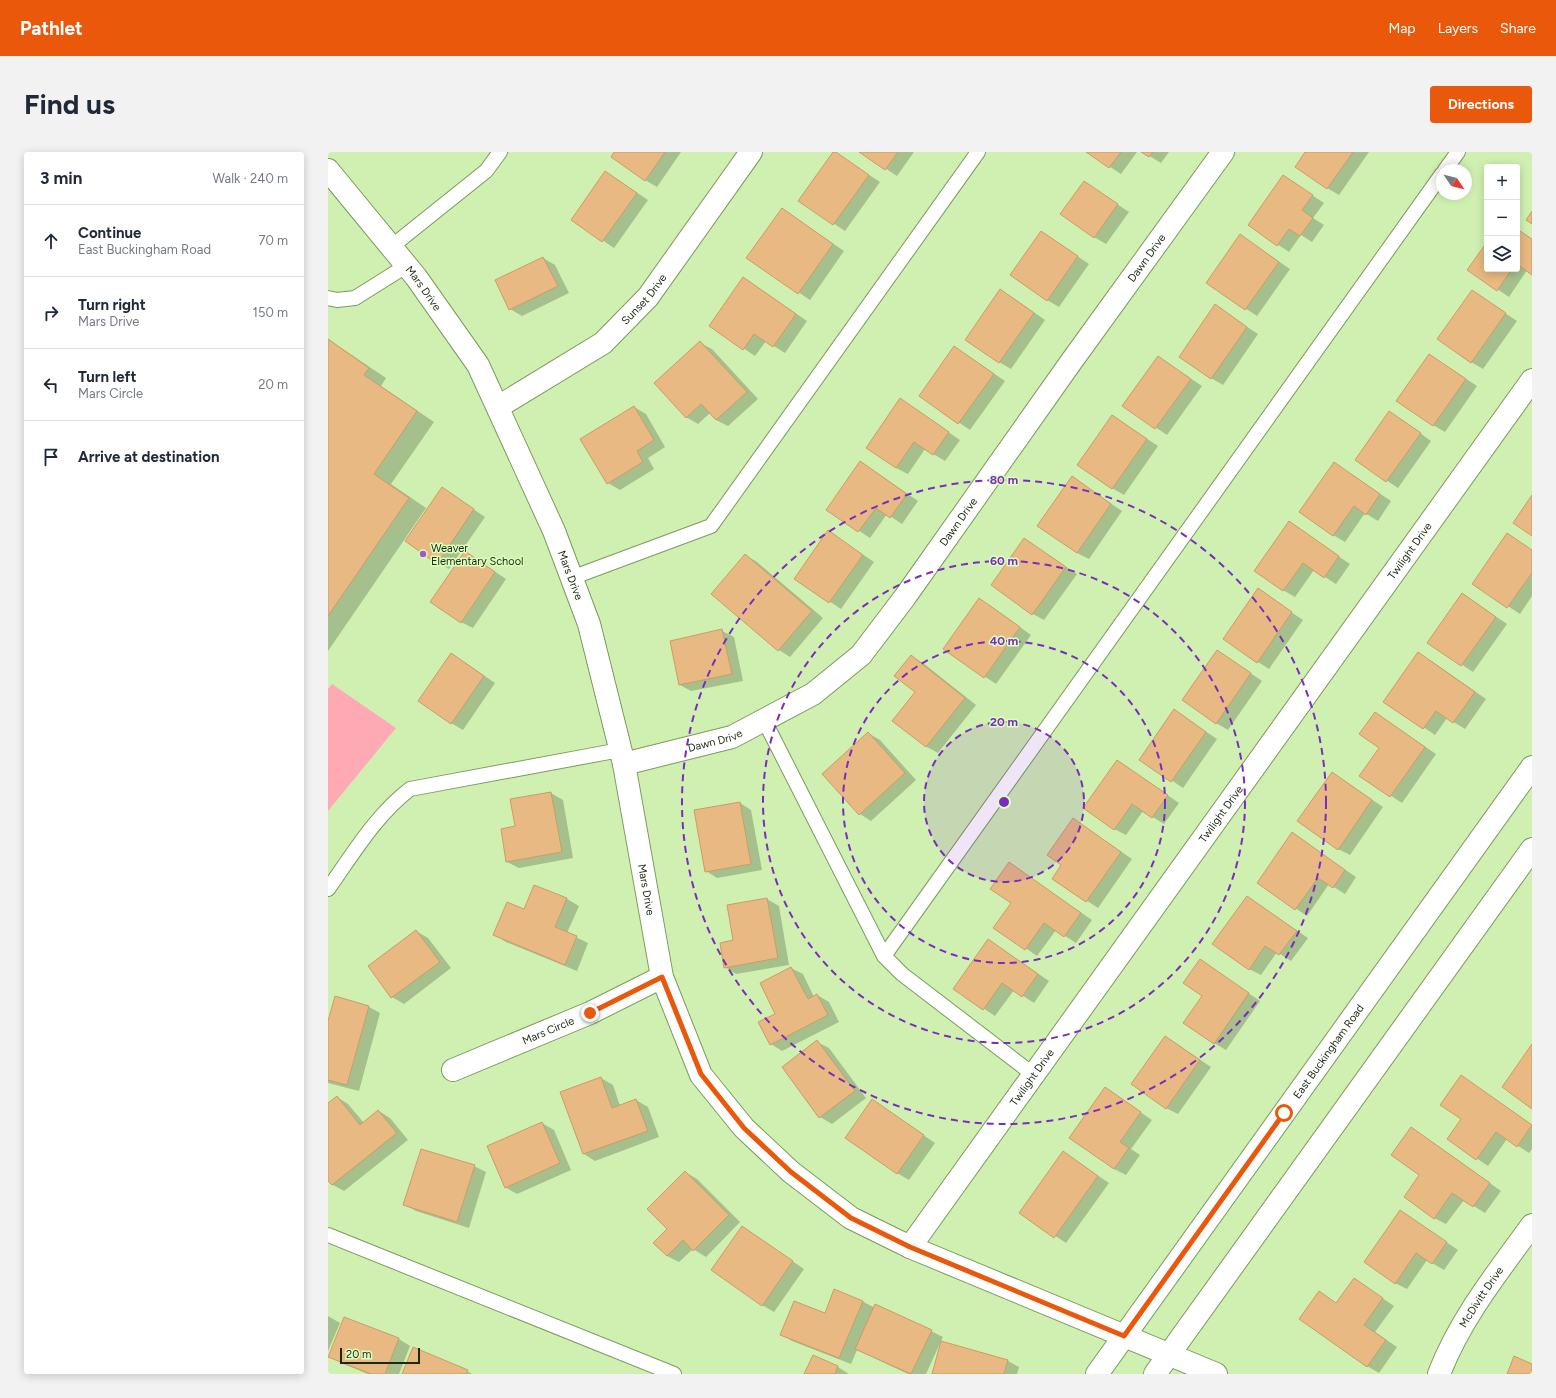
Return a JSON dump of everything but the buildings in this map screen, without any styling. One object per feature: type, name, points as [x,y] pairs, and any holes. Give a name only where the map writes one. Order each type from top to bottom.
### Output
[{"type":"street","name":"Sunset Drive","points":[[498,407],[603,343],[648,297],[751,152]]},
{"type":"street","name":"Dawn Drive","points":[[622,757],[732,737],[813,694],[861,654],[905,596],[1071,362],[1223,152]]},
{"type":"street","name":"Mars Drive","points":[[328,170],[406,266],[478,365],[554,531],[589,624],[622,757],[662,977],[701,1074],[744,1128],[791,1172],[851,1218],[910,1247],[1216,1374]]},
{"type":"street","name":"Twilight Drive","points":[[910,1247],[1532,380]]},
{"type":"street","name":"East Buckingham Road","points":[[1097,1374],[1532,767]]},
{"type":"street","points":[[1155,1374],[1532,849]]},
{"type":"street","name":"Mars Circle","points":[[453,1070],[590,1013],[662,977]]},
{"type":"street","name":"McDivitt Drive","points":[[1439,1374],[1447,1353],[1486,1288],[1532,1225]]},
{"type":"lane","points":[[391,247],[486,171],[500,152]]},
{"type":"lane","points":[[571,578],[711,526],[978,152]]},
{"type":"lane","points":[[1449,164],[1458,152]]},
{"type":"lane","points":[[884,956],[1436,182]]},
{"type":"lane","points":[[328,298],[337,300],[355,298],[406,266]]},
{"type":"lane","points":[[764,720],[884,956],[902,974],[1034,1075]]},
{"type":"lane","points":[[328,889],[380,816],[395,800],[410,789],[622,757]]},
{"type":"lane","points":[[328,1235],[674,1374]]},
{"type":"shaded area","points":[[332,684],[396,728],[328,811],[328,689]]},
{"type":"place","name":"Weaver Elementary School","points":[[423,554]]},
{"type":"route","points":[[590,1013],[662,977],[701,1074],[744,1128],[791,1172],[851,1218],[910,1247],[1124,1336],[1284,1113]]}]
